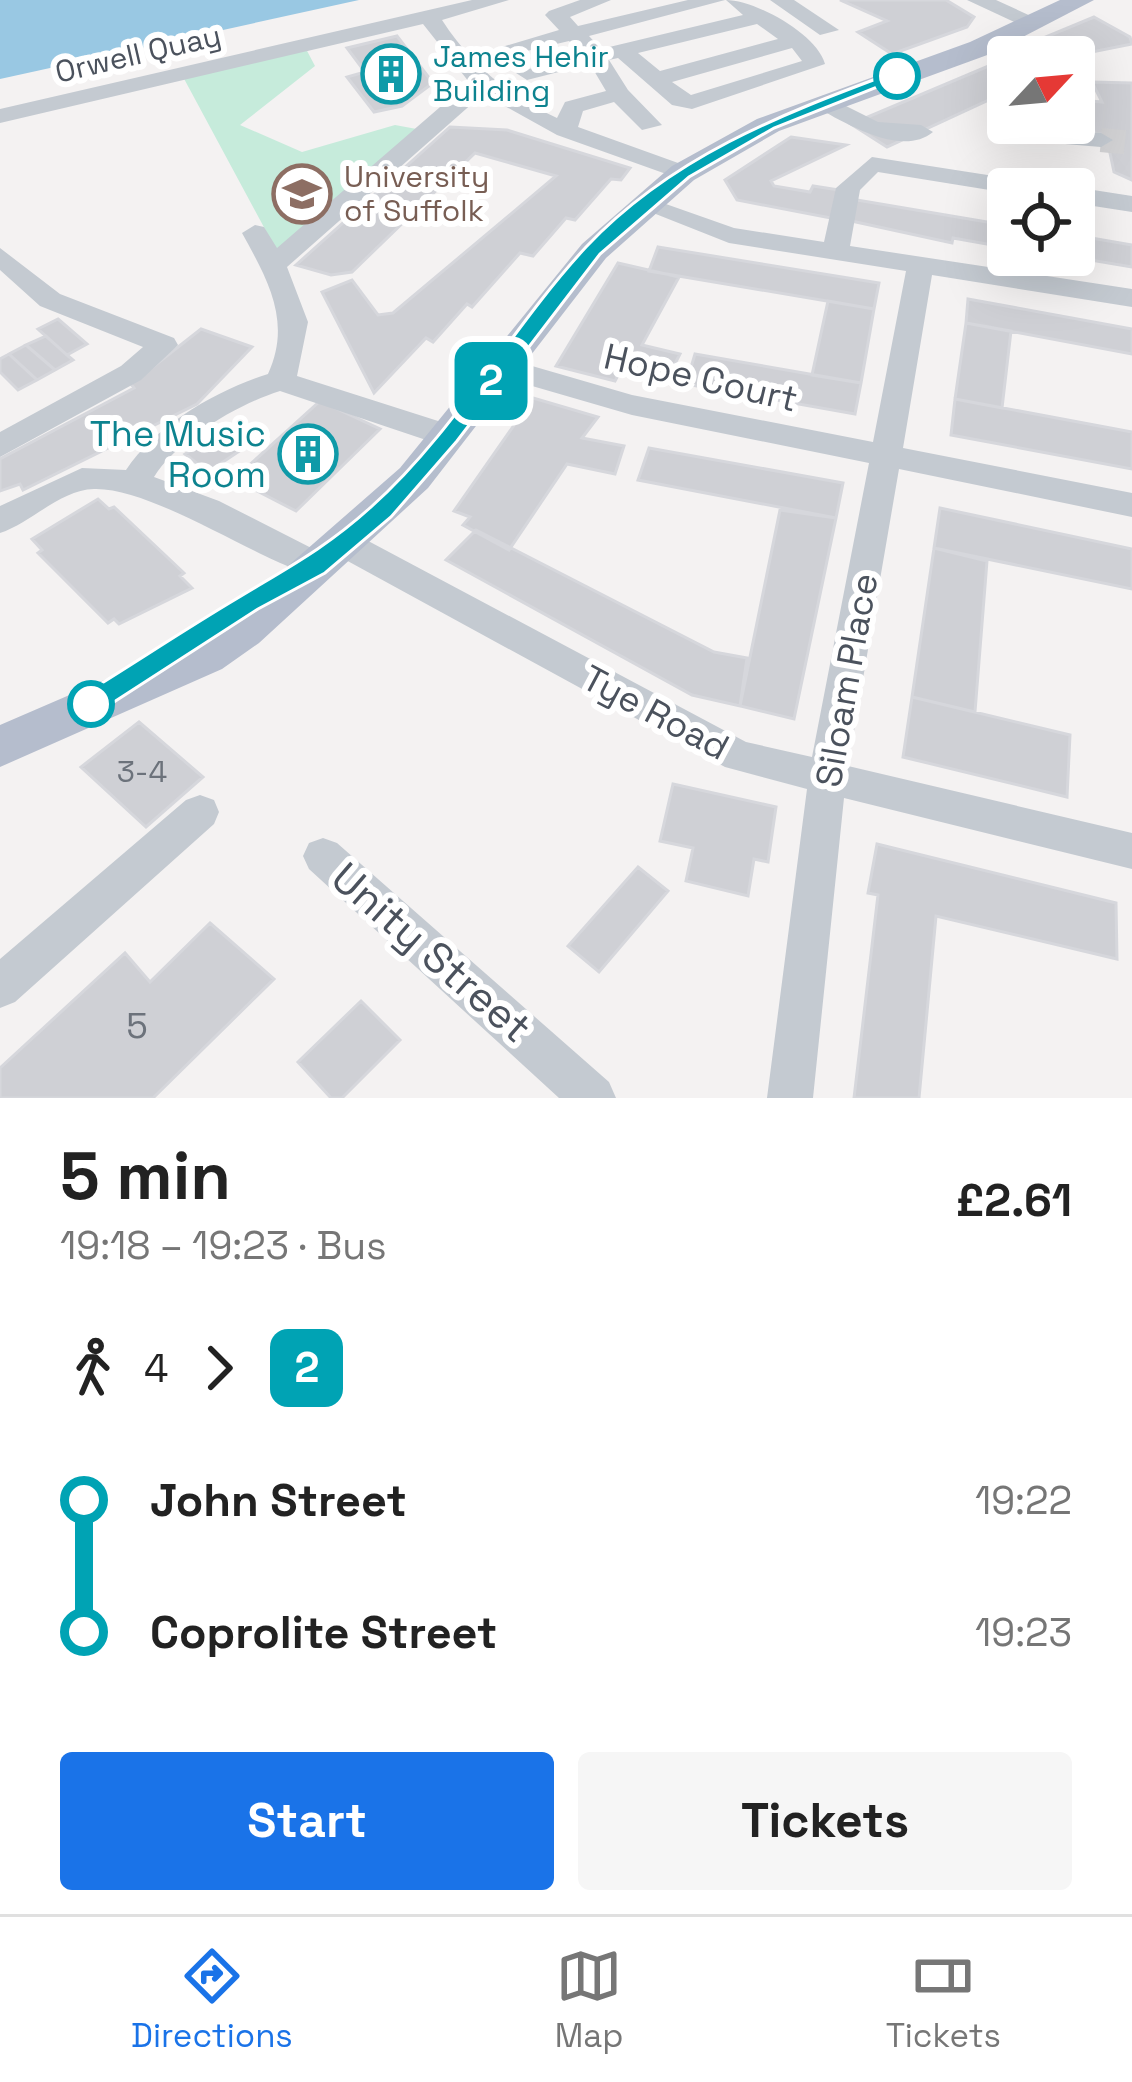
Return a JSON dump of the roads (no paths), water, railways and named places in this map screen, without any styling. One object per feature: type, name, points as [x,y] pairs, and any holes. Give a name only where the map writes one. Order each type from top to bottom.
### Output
[{"type":"main road","points":[[0,747],[206,656],[331,555],[383,511],[449,436],[594,250],[682,173],[768,125],[980,48],[1081,0]]},
{"type":"street","name":"Orwell Quay","points":[[0,116],[499,0]]},
{"type":"street","points":[[601,0],[556,12],[650,124]]},
{"type":"street","points":[[506,49],[715,0]]},
{"type":"street","points":[[622,50],[680,100],[692,102],[814,64],[815,57],[736,0]]},
{"type":"street","points":[[780,0],[829,30]]},
{"type":"street","points":[[977,0],[1035,23]]},
{"type":"street","points":[[429,16],[445,44],[512,107],[566,124],[682,173]]},
{"type":"street","points":[[527,73],[760,16]]},
{"type":"street","points":[[275,264],[482,83]]},
{"type":"street","points":[[566,124],[573,107],[615,86]]},
{"type":"street","points":[[549,95],[615,86]]},
{"type":"street","points":[[824,102],[873,129],[921,132]]},
{"type":"street","points":[[1095,140],[1101,140]]},
{"type":"street","points":[[836,250],[848,188],[872,164],[987,183]]},
{"type":"street","points":[[1095,198],[1132,204]]},
{"type":"street","points":[[646,205],[707,230],[921,264],[987,267]]},
{"type":"street","points":[[256,233],[275,264],[298,325],[280,381]]},
{"type":"street","points":[[0,256],[50,300],[164,345],[131,373],[0,446]]},
{"type":"street","name":"Siloam Place","points":[[790,1098],[829,774],[921,264]]},
{"type":"street","points":[[1050,276],[1132,298]]},
{"type":"street","name":"Hope Court","points":[[502,367],[632,405],[1132,505]]},
{"type":"street","points":[[0,521],[88,478],[134,482],[155,450],[250,390],[280,381],[449,436]]},
{"type":"street","name":"Tye Road","points":[[134,482],[244,527],[331,555],[738,756],[829,774],[1132,851]]},
{"type":"street","points":[[0,987],[200,812]]},
{"type":"street","name":"Unity Street","points":[[323,856],[593,1098]]},
{"type":"water","points":[[0,0],[359,0],[0,79]]},
{"type":"tunnel","points":[[1101,140],[1132,143]]},
{"type":"place","name":"James Hehir Building","points":[[391,74]]},
{"type":"place","name":"University of Suffolk","points":[[302,194]]},
{"type":"place","name":"The Music Room","points":[[308,454]]}]
